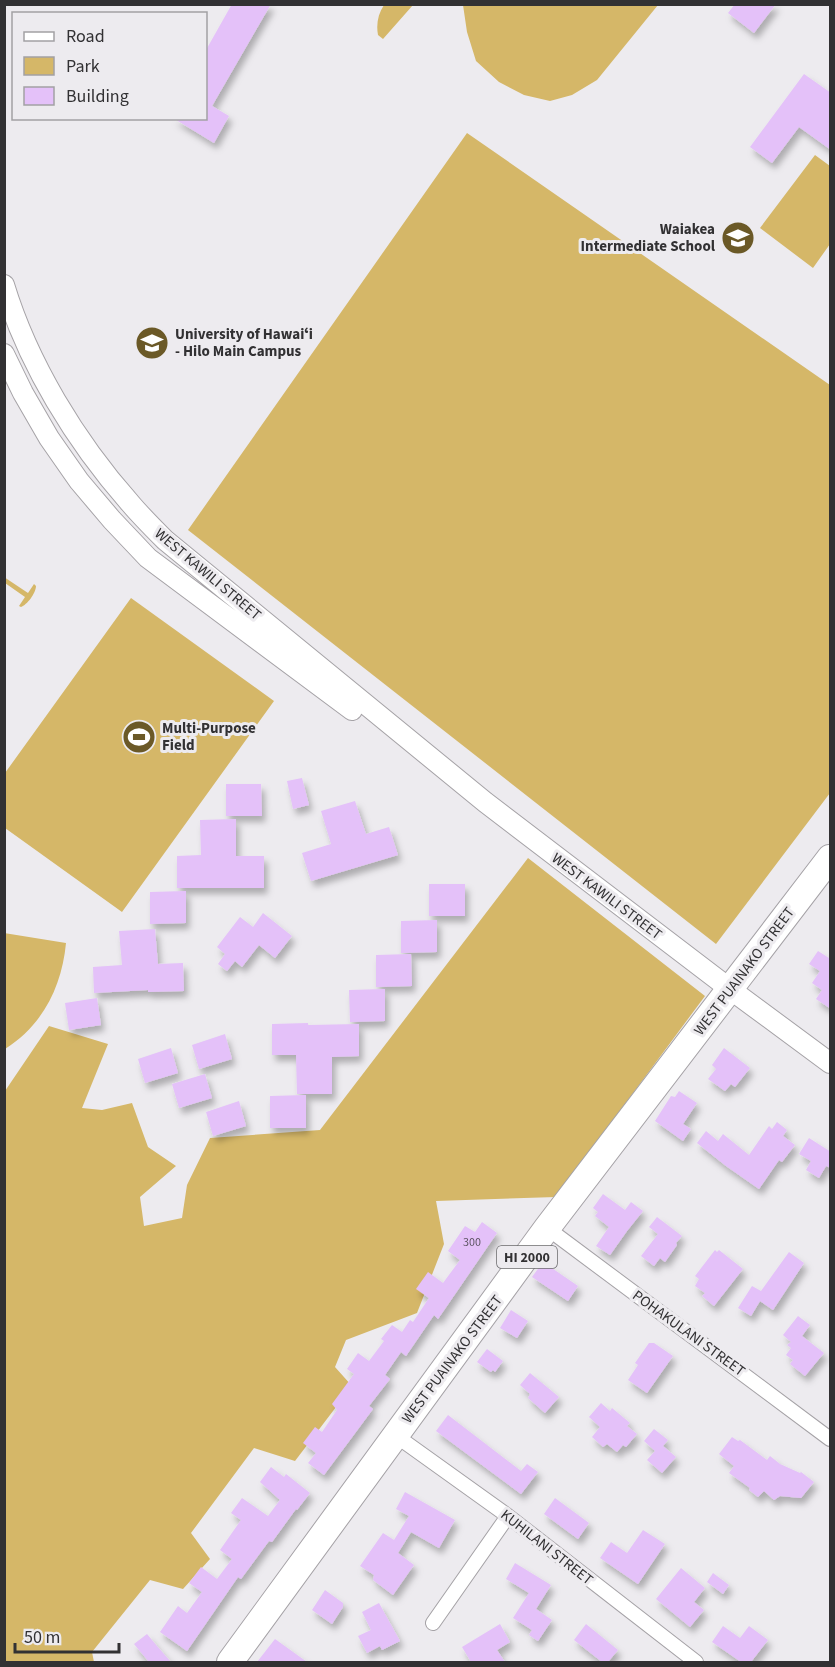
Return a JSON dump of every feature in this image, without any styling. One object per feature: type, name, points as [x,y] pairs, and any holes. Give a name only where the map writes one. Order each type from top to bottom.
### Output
[{"type":"highway","name":"WEST PUAINAKO STREET","points":[[230,1662],[547,1228],[831,858]]},
{"type":"street","name":"WEST KAWILI STREET","points":[[4,285],[24,337],[70,425],[130,504],[165,540],[485,802],[831,1063]]},
{"type":"street","name":"WEST KAWILI STREET","points":[[4,354],[44,429],[79,481],[148,558],[359,716],[485,802]]},
{"type":"street","name":"POHAKULANI STREET","points":[[547,1228],[831,1439]]},
{"type":"street","name":"KUHILANI STREET","points":[[396,1435],[508,1516],[681,1658],[696,1662]]},
{"type":"street","points":[[433,1623],[508,1516]]},
{"type":"green space","points":[[463,4],[658,5],[597,80],[572,95],[550,101],[524,95],[499,82],[476,61],[467,32]]},
{"type":"green space","points":[[384,5],[413,5],[383,39],[378,35],[377,27]]},
{"type":"green space","points":[[467,133],[830,385],[830,793],[716,944],[188,530]]},
{"type":"green space","points":[[815,155],[830,166],[830,244],[813,268],[760,228]]},
{"type":"green space","points":[[4,577],[28,593],[34,584],[36,586],[33,595],[23,606],[19,606],[25,597],[5,583]]},
{"type":"green space","name":"Multi-Purpose Field","points":[[131,598],[274,701],[122,912],[5,828],[5,773]]},
{"type":"green space","points":[[528,858],[705,996],[556,1197],[436,1201],[444,1244],[417,1313],[346,1340],[335,1367],[352,1386],[295,1461],[254,1448],[191,1533],[210,1559],[183,1589],[150,1580],[92,1652],[94,1662],[5,1662],[5,1091],[49,1026],[108,1044],[82,1108],[102,1110],[132,1103],[148,1147],[176,1166],[140,1197],[144,1226],[182,1218],[187,1185],[210,1138],[320,1130]]},
{"type":"green space","points":[[4,933],[66,943],[60,974],[48,1003],[30,1028],[5,1049]]},
{"type":"building","points":[[232,4],[271,4],[212,106],[229,116],[214,143],[176,120],[207,120],[207,48]]},
{"type":"building","points":[[735,4],[776,4],[754,33],[728,13]]},
{"type":"building","points":[[804,74],[831,93],[831,150],[799,127],[772,163],[750,147]]},
{"type":"building","points":[[302,778],[309,805],[293,809],[287,781]]},
{"type":"building","points":[[226,784],[261,784],[262,816],[226,816]]},
{"type":"building","points":[[355,801],[366,834],[389,827],[398,855],[311,881],[302,853],[331,844],[321,811]]},
{"type":"building","points":[[236,819],[236,856],[264,856],[264,888],[177,888],[177,856],[201,855],[200,820]]},
{"type":"building","points":[[429,884],[465,884],[465,916],[429,916]]},
{"type":"building","points":[[186,891],[186,923],[150,924],[150,892]]},
{"type":"building","points":[[263,913],[292,936],[275,958],[259,945],[242,967],[235,961],[227,971],[218,964],[225,954],[217,947],[240,917],[253,927]]},
{"type":"building","points":[[437,920],[437,952],[401,953],[401,921]]},
{"type":"building","points":[[155,929],[158,964],[183,963],[184,991],[94,993],[93,967],[122,965],[119,931]]},
{"type":"building","points":[[818,951],[829,958],[831,956],[831,1009],[816,999],[822,990],[812,983],[820,971],[809,964]]},
{"type":"building","points":[[411,954],[412,986],[376,987],[376,955]]},
{"type":"building","points":[[385,989],[385,1021],[350,1022],[349,990]]},
{"type":"building","points":[[97,998],[101,1025],[69,1030],[65,1003]]},
{"type":"building","points":[[308,1023],[308,1025],[359,1024],[359,1056],[332,1057],[332,1094],[297,1094],[296,1055],[272,1055],[272,1024]]},
{"type":"building","points":[[225,1034],[232,1059],[199,1069],[192,1045]]},
{"type":"building","points":[[171,1048],[178,1073],[145,1083],[138,1059]]},
{"type":"building","points":[[724,1048],[750,1068],[735,1087],[731,1084],[725,1091],[708,1079],[716,1069],[712,1065]]},
{"type":"building","points":[[205,1074],[212,1098],[179,1108],[172,1084]]},
{"type":"building","points":[[679,1091],[697,1103],[683,1124],[691,1129],[683,1141],[655,1121],[671,1096],[675,1097]]},
{"type":"building","points":[[306,1095],[306,1128],[270,1128],[270,1096]]},
{"type":"building","points":[[239,1101],[246,1126],[213,1136],[206,1112]]},
{"type":"building","points":[[777,1122],[787,1130],[783,1136],[795,1145],[782,1162],[779,1160],[759,1189],[697,1143],[706,1131],[718,1141],[723,1134],[749,1155],[769,1126],[772,1129]]},
{"type":"building","points":[[809,1138],[831,1152],[831,1168],[826,1166],[819,1178],[806,1170],[811,1161],[799,1154]]},
{"type":"building","points":[[603,1194],[625,1210],[631,1202],[643,1211],[610,1255],[596,1246],[609,1227],[595,1216],[598,1212],[593,1208]]},
{"type":"building","points":[[657,1217],[682,1236],[665,1262],[660,1258],[654,1266],[641,1256],[658,1234],[649,1227]]},
{"type":"building","points":[[482,1222],[497,1233],[438,1319],[434,1315],[406,1356],[401,1352],[385,1375],[390,1379],[369,1406],[373,1409],[324,1475],[308,1463],[316,1453],[303,1443],[315,1427],[322,1432],[337,1410],[332,1404],[354,1374],[347,1369],[358,1353],[369,1361],[384,1341],[381,1339],[392,1325],[402,1332],[410,1320],[413,1322],[429,1298],[416,1289],[428,1272],[443,1283],[460,1260],[448,1251],[465,1226],[475,1232]]},
{"type":"building","points":[[715,1250],[717,1252],[719,1250],[743,1269],[714,1306],[702,1296],[705,1293],[695,1286],[699,1279],[695,1276]]},
{"type":"building","points":[[789,1252],[804,1263],[773,1310],[760,1301],[751,1316],[738,1308],[752,1286],[761,1291]]},
{"type":"building","points":[[543,1262],[578,1286],[568,1301],[532,1277]]},
{"type":"building","points":[[511,1310],[528,1321],[517,1338],[500,1328]]},
{"type":"building","points":[[798,1316],[810,1325],[802,1336],[824,1353],[805,1376],[790,1364],[793,1360],[786,1355],[791,1348],[787,1345],[791,1342],[783,1335]]},
{"type":"building","points":[[649,1343],[654,1343],[673,1356],[647,1393],[628,1380],[638,1365],[635,1363]]},
{"type":"building","points":[[487,1349],[503,1361],[495,1372],[493,1370],[491,1372],[477,1362]]},
{"type":"building","points":[[530,1373],[559,1397],[545,1413],[528,1398],[530,1394],[520,1385]]},
{"type":"building","points":[[601,1403],[610,1411],[612,1408],[630,1423],[627,1426],[637,1434],[626,1447],[623,1445],[617,1452],[607,1444],[603,1447],[592,1437],[600,1427],[589,1417]]},
{"type":"building","points":[[448,1415],[521,1471],[527,1464],[538,1472],[521,1494],[436,1431]]},
{"type":"building","points":[[654,1429],[668,1440],[663,1446],[676,1457],[662,1473],[647,1460],[655,1451],[644,1441]]},
{"type":"building","points":[[732,1437],[740,1440],[767,1460],[770,1456],[780,1464],[801,1472],[814,1482],[801,1498],[780,1496],[774,1500],[764,1491],[758,1497],[749,1490],[750,1488],[729,1473],[734,1466],[719,1454]]},
{"type":"building","points":[[271,1467],[284,1477],[286,1474],[310,1493],[272,1542],[269,1541],[241,1579],[238,1577],[187,1651],[160,1632],[178,1606],[187,1613],[202,1592],[189,1583],[201,1567],[217,1579],[232,1559],[220,1550],[241,1520],[231,1513],[242,1498],[268,1516],[280,1500],[260,1482]]},
{"type":"building","points":[[405,1492],[455,1520],[439,1548],[411,1532],[398,1553],[414,1565],[393,1595],[373,1580],[374,1575],[360,1566],[383,1533],[394,1540],[409,1516],[396,1509]]},
{"type":"building","points":[[555,1498],[589,1523],[578,1539],[544,1514]]},
{"type":"building","points":[[643,1530],[665,1544],[638,1584],[600,1558],[611,1542],[627,1553]]},
{"type":"building","points":[[515,1563],[551,1585],[536,1609],[552,1620],[538,1641],[529,1635],[532,1630],[513,1618],[529,1593],[506,1579]]},
{"type":"building","points":[[681,1568],[705,1588],[694,1602],[704,1610],[690,1627],[656,1599]]},
{"type":"building","points":[[713,1573],[729,1585],[723,1594],[707,1582]]},
{"type":"building","points":[[325,1590],[343,1603],[343,1607],[332,1624],[312,1610]]},
{"type":"building","points":[[379,1603],[400,1641],[382,1650],[380,1646],[367,1653],[358,1636],[371,1630],[362,1612]]},
{"type":"building","points":[[500,1624],[510,1642],[497,1650],[505,1662],[471,1662],[462,1647]]},
{"type":"building","points":[[586,1624],[618,1650],[608,1662],[602,1662],[574,1640]]},
{"type":"building","points":[[723,1626],[740,1638],[749,1626],[768,1640],[751,1662],[741,1662],[712,1642]]},
{"type":"building","points":[[147,1634],[171,1662],[149,1662],[134,1644]]},
{"type":"building","points":[[275,1639],[307,1662],[257,1662]]},
{"type":"place","name":"Waiakea Intermediate School","points":[[738,238]]},
{"type":"place","name":"University of Hawaiʻi - Hilo Main Campus","points":[[152,343]]},
{"type":"place","name":"Multi-Purpose Field","points":[[139,737]]}]
